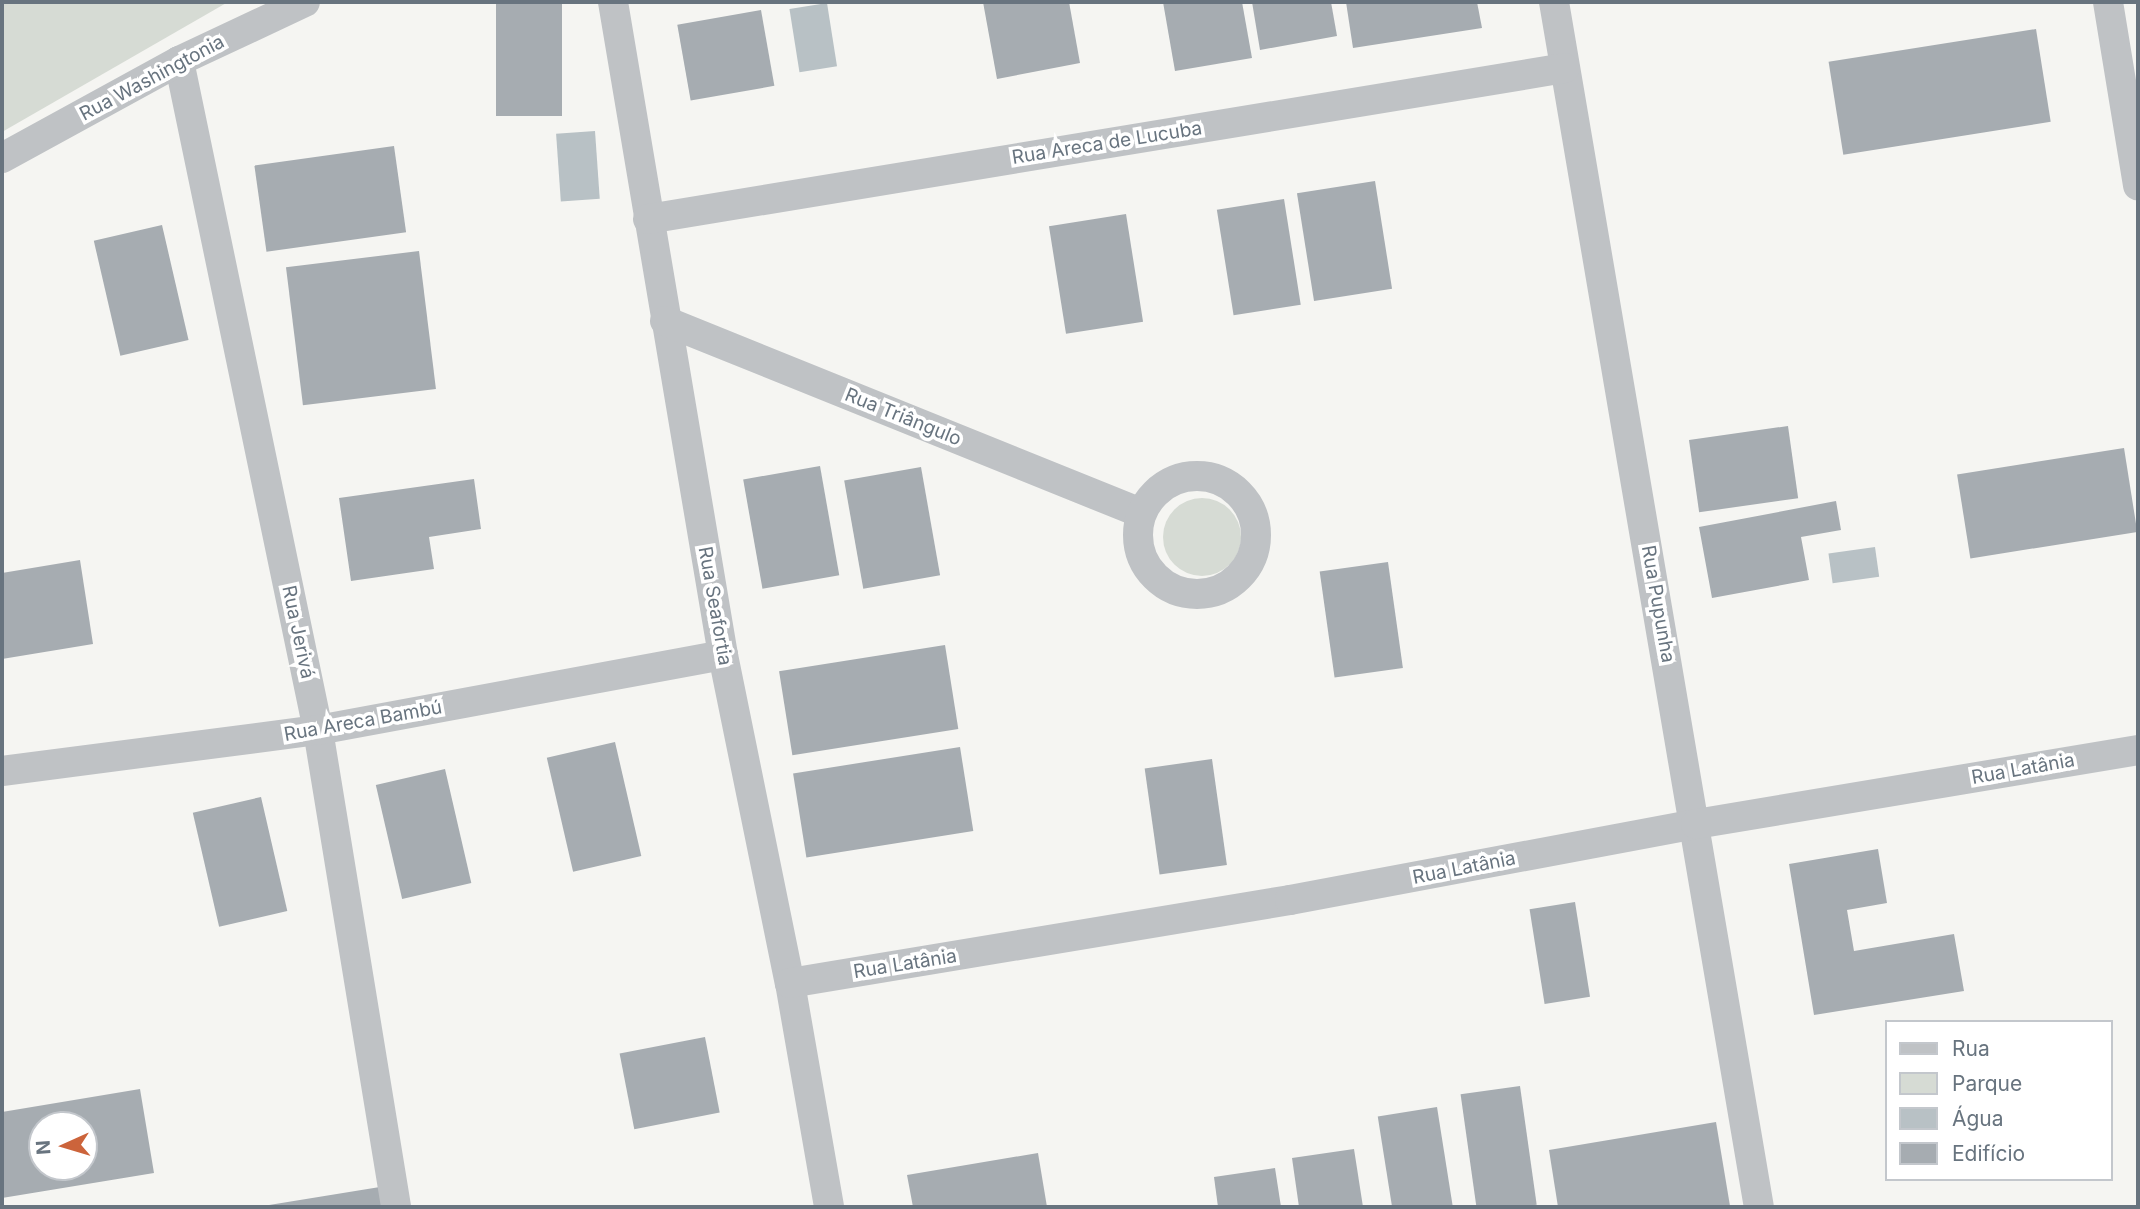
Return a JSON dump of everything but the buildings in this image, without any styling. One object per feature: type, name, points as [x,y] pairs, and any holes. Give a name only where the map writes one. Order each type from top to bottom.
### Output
[{"type":"street","name":"Rua Washingtonia","points":[[2,158],[179,61],[305,2]]},
{"type":"street","name":"Rua Seafortia","points":[[613,2],[723,655],[790,983],[829,1207]]},
{"type":"street","name":"Rua Pupunha","points":[[1553,2],[1696,824],[1759,1207]]},
{"type":"street","points":[[2108,2],[2138,186]]},
{"type":"street","name":"Rua Jerivá","points":[[179,61],[318,730],[396,1207]]},
{"type":"street","name":"Rua Areca de Lucuba","points":[[648,219],[1565,68]]},
{"type":"street","name":"Rua Triângulo","points":[[665,321],[1142,513]]},
{"type":"street","points":[[1197,475],[1220,479],[1239,492],[1253,511],[1257,535],[1253,558],[1240,577],[1221,591],[1198,596],[1175,592],[1156,579],[1142,559],[1138,536],[1142,513],[1154,493],[1174,480],[1197,475]]},
{"type":"street","name":"Rua Areca Bambú","points":[[2,771],[318,730],[723,655]]},
{"type":"street","name":"Rua Latânia","points":[[790,983],[1290,900],[1696,824],[2138,750]]},
{"type":"green space","points":[[2,2],[228,2],[2,132]]},
{"type":"green space","points":[[1202,498],[1217,501],[1229,510],[1238,522],[1241,537],[1238,552],[1229,564],[1217,573],[1202,576],[1187,573],[1175,564],[1166,552],[1163,537],[1166,522],[1175,510],[1187,501]]},
{"type":"water","points":[[827,3],[837,66],[799,72],[789,9]]},
{"type":"water","points":[[595,131],[600,199],[561,202],[556,134]]},
{"type":"water","points":[[1875,547],[1879,577],[1833,583],[1828,554]]}]
